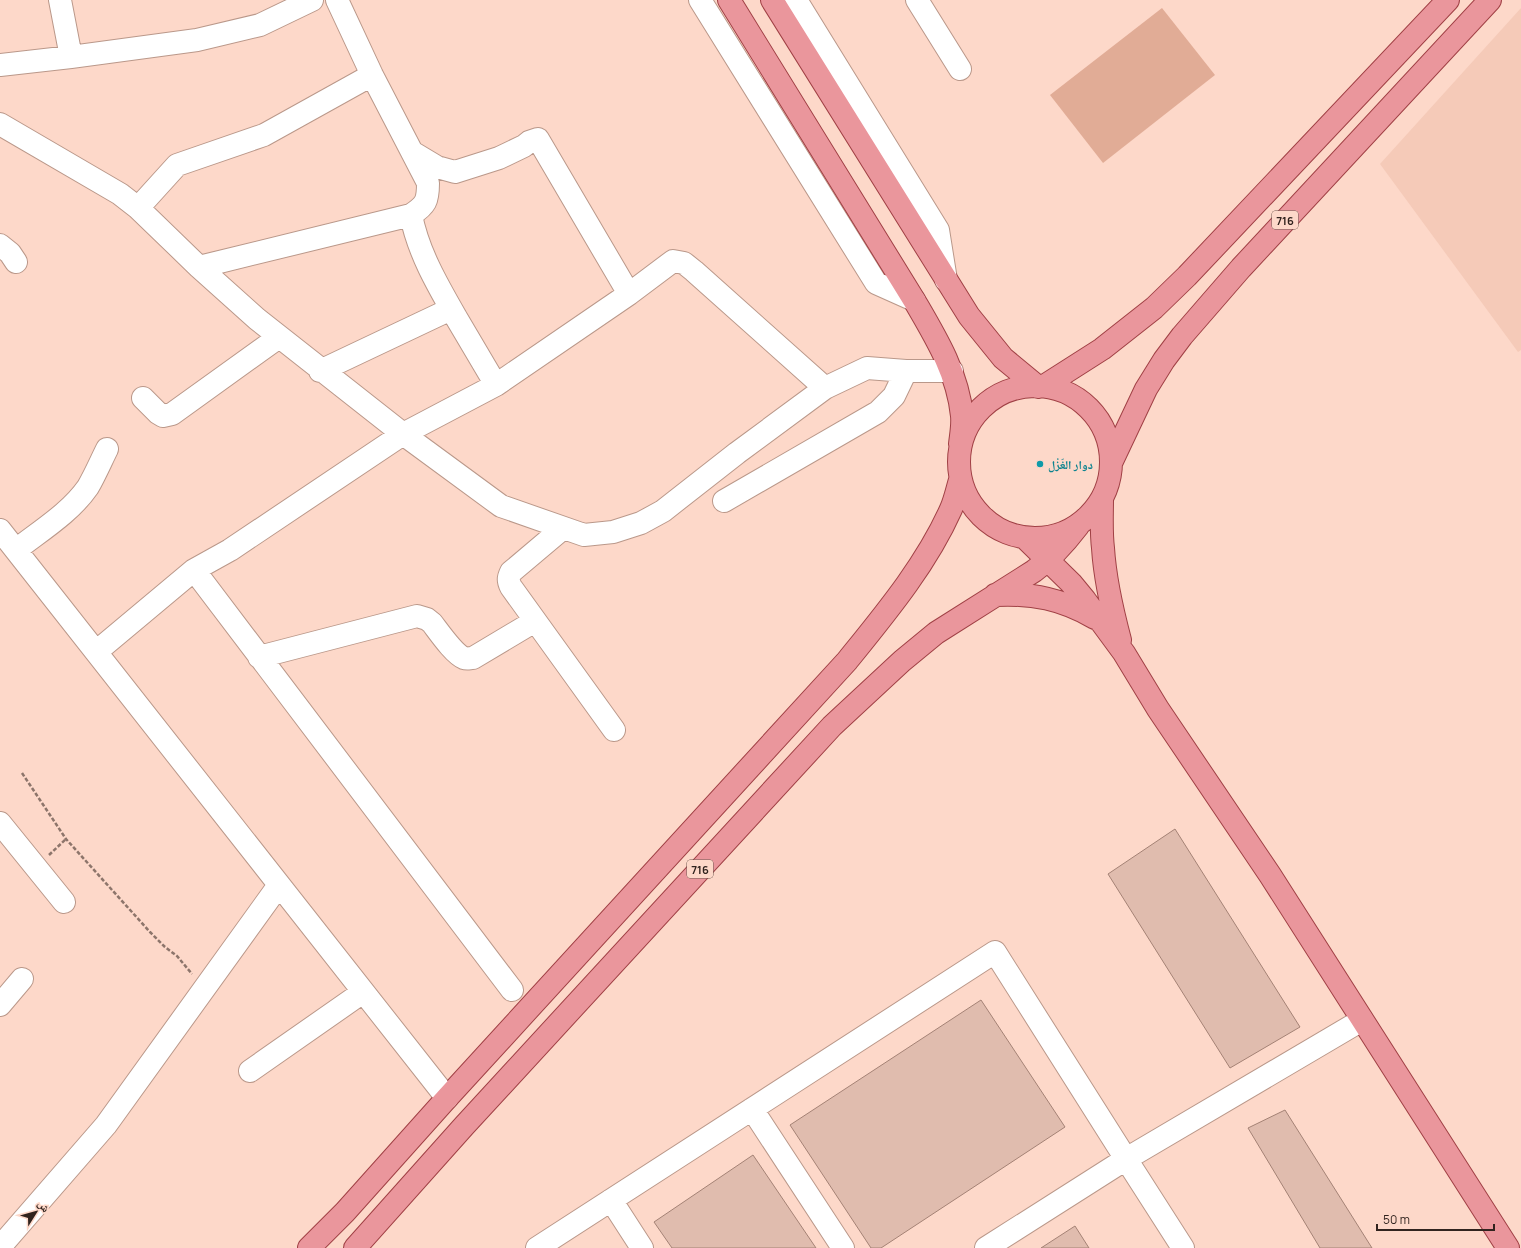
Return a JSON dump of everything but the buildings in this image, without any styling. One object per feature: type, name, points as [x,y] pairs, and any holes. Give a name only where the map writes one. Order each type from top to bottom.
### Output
[{"type":"main road","points":[[729,0],[914,300],[935,337],[952,371],[958,392],[962,417],[960,444]]},
{"type":"main road","points":[[772,0],[968,316],[1003,358],[1041,386]]},
{"type":"main road","name":"716","points":[[1041,386],[1102,349],[1159,303],[1187,276],[1317,140],[1448,0]]},
{"type":"main road","name":"716","points":[[1111,463],[1146,389],[1164,360],[1182,336],[1241,268],[1490,0]]},
{"type":"main road","name":"716","points":[[355,1248],[464,1126],[832,726],[869,689],[936,633],[1049,560],[1078,526],[1092,514],[1102,499],[1109,481],[1111,463],[1109,445],[1102,428],[1092,412],[1078,400],[1062,391],[1041,386],[1026,386],[1008,391],[991,399],[977,411],[967,426],[960,444],[958,462],[960,480],[967,498],[977,513],[991,525],[1007,534],[1025,538],[1044,539],[1061,534],[1078,526]]},
{"type":"main road","name":"716","points":[[309,1248],[345,1212],[447,1098],[847,661],[902,591],[925,556],[952,508],[960,480]]},
{"type":"main road","points":[[1102,499],[1102,548],[1106,581],[1112,611],[1124,653]]},
{"type":"main road","points":[[1025,538],[1049,560],[1076,589],[1124,653],[1158,709],[1270,874],[1508,1248]]},
{"type":"main road","points":[[995,595],[1017,594],[1047,598],[1082,610],[1101,621]]},
{"type":"street","points":[[60,0],[71,57]]},
{"type":"street","points":[[0,64],[71,57],[204,38],[260,25],[312,0]]},
{"type":"street","points":[[199,267],[411,215],[423,207],[428,197],[428,183],[372,76],[337,0]]},
{"type":"street","points":[[700,0],[876,283],[914,300]]},
{"type":"street","points":[[796,0],[938,230],[946,281]]},
{"type":"street","points":[[917,0],[960,69]]},
{"type":"street","points":[[138,208],[178,165],[264,134],[372,76]]},
{"type":"street","points":[[0,124],[120,194],[138,208],[199,267],[320,371],[501,506],[584,535],[612,532],[641,523],[663,511],[737,453],[825,388],[867,368],[906,371],[952,371]]},
{"type":"street","points":[[411,151],[437,167],[455,172],[499,158],[538,139],[628,294]]},
{"type":"street","points":[[411,215],[414,231],[421,250],[440,289],[496,385]]},
{"type":"street","points":[[0,245],[10,253],[16,262]]},
{"type":"street","points":[[96,652],[194,570],[230,550],[403,434],[496,385],[628,294],[673,261],[684,263],[694,271],[825,388]]},
{"type":"street","points":[[320,371],[451,309]]},
{"type":"street","points":[[143,398],[158,414],[163,416],[172,414],[279,337]]},
{"type":"street","points":[[724,501],[878,412],[894,396],[906,371]]},
{"type":"street","points":[[16,550],[71,507],[88,486],[107,449]]},
{"type":"street","points":[[562,528],[511,572],[508,581],[614,730]]},
{"type":"street","points":[[0,530],[447,1098]]},
{"type":"street","points":[[194,570],[512,990]]},
{"type":"street","points":[[259,657],[417,616],[428,619],[457,653],[467,659],[473,658],[535,621]]},
{"type":"street","points":[[0,823],[64,902]]},
{"type":"street","points":[[0,1247],[106,1125],[280,885]]},
{"type":"street","points":[[537,1248],[995,952],[1183,1248]]},
{"type":"street","points":[[0,1005],[22,979]]},
{"type":"street","points":[[250,1071],[363,992]]},
{"type":"street","points":[[986,1248],[1126,1159],[1362,1020]]},
{"type":"street","points":[[752,1109],[843,1248]]},
{"type":"street","points":[[611,1200],[642,1248]]},
{"type":"path","points":[[22,774],[66,839],[165,947],[177,956],[204,988]]},
{"type":"path","points":[[35,867],[66,839]]},
{"type":"shaded area","points":[[1162,8],[1215,75],[1103,163],[1050,95]]},
{"type":"shaded area","points":[[1521,8],[1521,350],[1518,352],[1380,164]]},
{"type":"place","name":"دوار الغَزْل","points":[[1040,464]]}]
